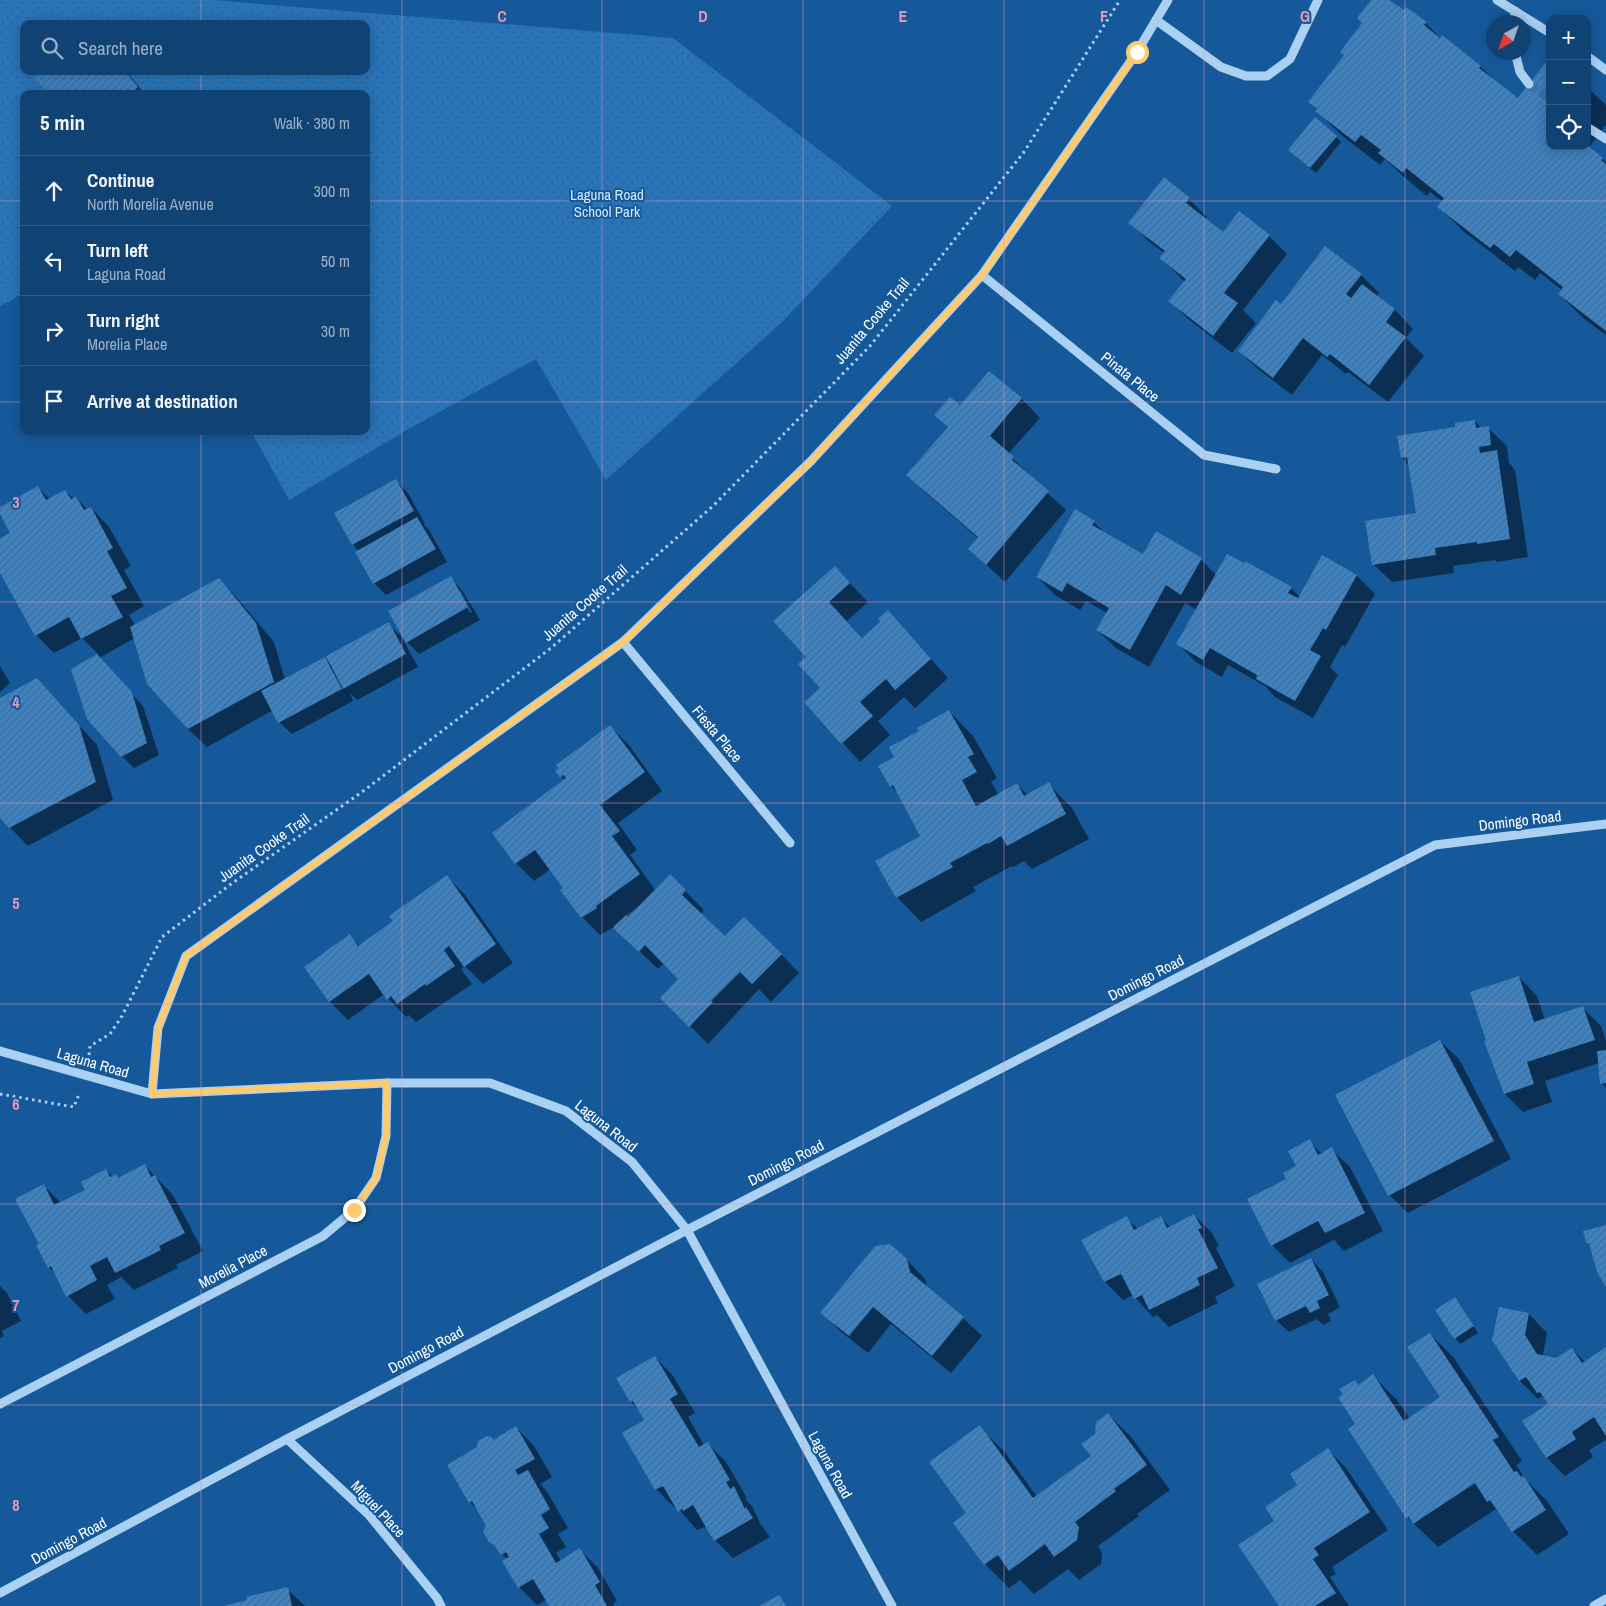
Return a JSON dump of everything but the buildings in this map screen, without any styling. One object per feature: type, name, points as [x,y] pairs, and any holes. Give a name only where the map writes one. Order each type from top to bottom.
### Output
[{"type":"street","points":[[152,1094],[158,1028],[186,956],[623,642],[811,461],[982,275],[1137,52],[1168,0]]},
{"type":"street","points":[[1156,20],[1221,67],[1246,76],[1267,76],[1290,59],[1318,0]]},
{"type":"street","points":[[1497,0],[1546,31]]},
{"type":"street","points":[[1591,59],[1606,70]]},
{"type":"street","points":[[1517,60],[1520,72],[1529,84]]},
{"type":"street","points":[[1591,129],[1606,139]]},
{"type":"street","name":"Pinata Place","points":[[982,275],[1204,455],[1276,469]]},
{"type":"street","name":"Fiesta Place","points":[[623,642],[790,843]]},
{"type":"street","name":"Domingo Road","points":[[0,1593],[287,1439],[687,1230],[1435,845],[1606,824]]},
{"type":"street","name":"Laguna Road","points":[[0,1051],[152,1094],[387,1083],[490,1083],[566,1111],[632,1162],[687,1230],[892,1606]]},
{"type":"street","name":"Morelia Place","points":[[0,1404],[323,1236],[354,1210],[376,1178],[386,1136],[387,1083]]},
{"type":"street","name":"Miguel Place","points":[[287,1439],[369,1515],[437,1598],[441,1606]]},
{"type":"street","points":[[1594,1606],[1606,1599]]},
{"type":"path","name":"Juanita Cooke Trail","points":[[0,1094],[74,1107],[87,1076],[90,1046],[110,1034],[122,1016],[162,936],[231,884],[362,792],[551,648],[713,506],[870,346],[1024,152],[1120,0]]},
{"type":"green space","name":"Laguna Road School Park","points":[[0,0],[213,0],[673,38],[892,206],[782,322],[606,480],[536,359],[412,427],[289,500],[253,435],[370,435],[370,90],[20,90],[20,295],[0,306]]},
{"type":"tunnel","points":[[1529,84],[1546,96]]},
{"type":"route","points":[[354,1210],[376,1178],[386,1136],[387,1083],[152,1094],[158,1028],[186,956],[623,642],[811,461],[982,275],[1137,52]]}]
